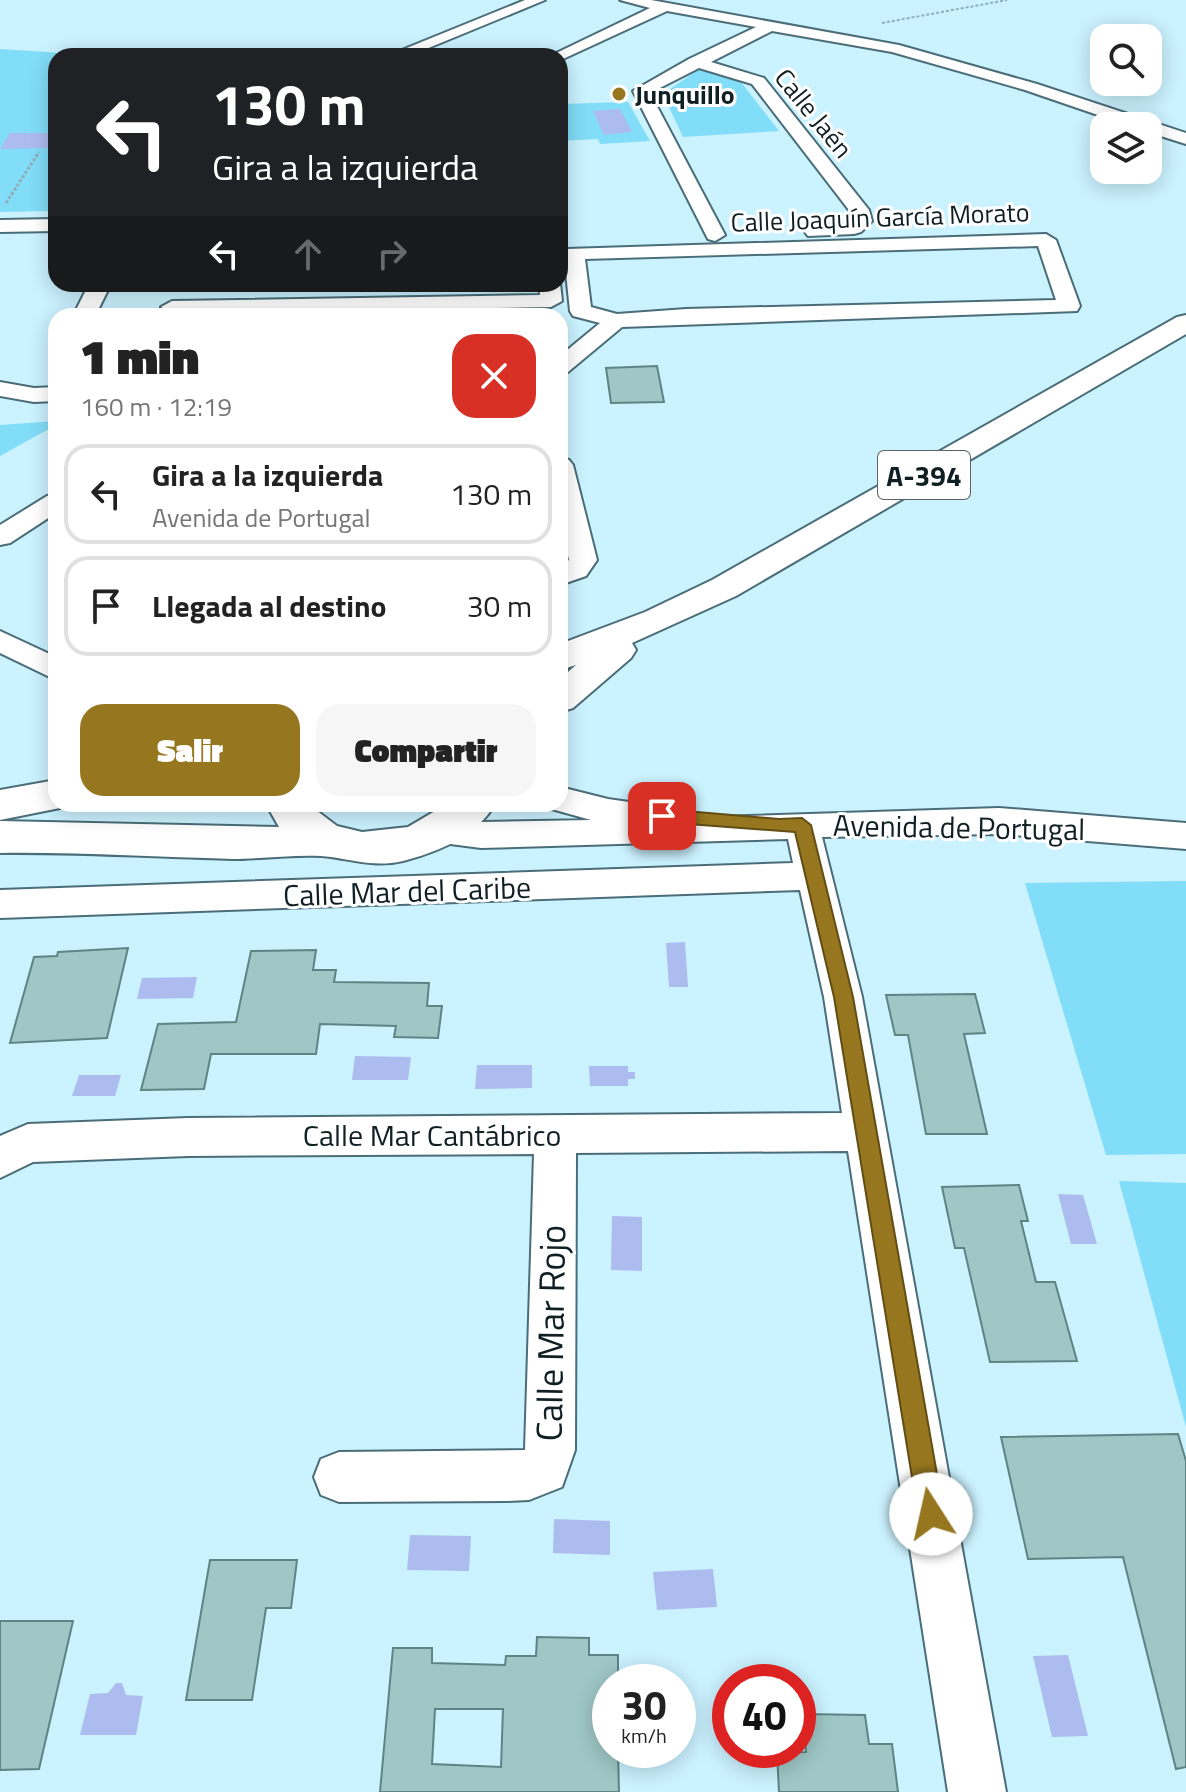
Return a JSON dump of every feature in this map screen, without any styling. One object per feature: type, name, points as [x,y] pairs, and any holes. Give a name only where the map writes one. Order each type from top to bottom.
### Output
[{"type":"main road","name":"A-394","points":[[568,655],[658,620],[724,588],[1186,323]]},
{"type":"main road","name":"A-394","points":[[568,692],[658,620]]},
{"type":"main road","points":[[0,805],[48,796]]},
{"type":"main road","points":[[293,812],[307,829],[330,841],[356,847],[385,847],[413,842],[439,832],[467,812]]},
{"type":"main road","points":[[0,837],[102,836],[284,844],[330,841]]},
{"type":"street","points":[[415,48],[538,0]]},
{"type":"street","points":[[627,0],[894,48],[1031,87],[1186,139]]},
{"type":"street","points":[[568,51],[665,7]]},
{"type":"street","points":[[568,235],[715,235],[641,91],[772,25]]},
{"type":"street","name":"Calle Jaén","points":[[695,62],[758,81],[862,214],[862,221],[854,228],[715,235]]},
{"type":"street","points":[[2,217],[48,224]]},
{"type":"street","name":"Calle Joaquín García Morato","points":[[1046,240],[1069,306],[686,316],[616,321],[581,311],[574,253],[1046,240]]},
{"type":"street","points":[[191,292],[172,307],[550,293]]},
{"type":"street","points":[[568,360],[616,321]]},
{"type":"street","points":[[0,389],[45,395]]},
{"type":"street","points":[[0,415],[48,411]]},
{"type":"street","points":[[568,494],[582,544],[583,560],[568,573]]},
{"type":"street","points":[[0,537],[48,507]]},
{"type":"street","points":[[0,641],[48,666]]},
{"type":"street","name":"Avenida de Portugal","points":[[568,801],[608,812],[791,825]]},
{"type":"street","name":"Avenida de Portugal","points":[[439,832],[481,835],[999,821],[1186,836]]},
{"type":"street","points":[[791,825],[813,876],[843,997],[977,1792]]},
{"type":"street","name":"Calle Mar del Caribe","points":[[0,904],[813,876]]},
{"type":"street","name":"Calle Mar Cantábrico","points":[[0,1158],[28,1143],[188,1137],[867,1132]]},
{"type":"street","name":"Calle Mar Rojo","points":[[339,1477],[507,1476],[529,1475],[544,1469],[550,1450],[555,1134]]},
{"type":"path","points":[[842,38],[875,25],[1007,0]]},
{"type":"path","points":[[2,217],[39,152]]},
{"type":"shaded area","points":[[0,49],[48,52],[48,211],[0,212]]},
{"type":"shaded area","points":[[699,69],[741,82],[779,131],[683,137],[663,94]]},
{"type":"shaded area","points":[[628,102],[650,141],[600,144],[598,139],[568,141],[568,104]]},
{"type":"shaded area","points":[[620,109],[632,132],[604,135],[593,111]]},
{"type":"shaded area","points":[[10,133],[48,133],[48,148],[0,149]]},
{"type":"shaded area","points":[[48,422],[48,429],[0,456],[0,425]]},
{"type":"shaded area","points":[[1186,881],[1186,1154],[1106,1155],[1025,883]]},
{"type":"shaded area","points":[[685,942],[688,987],[669,987],[666,943]]},
{"type":"shaded area","points":[[197,977],[193,998],[137,999],[142,978]]},
{"type":"shaded area","points":[[355,1056],[411,1057],[408,1080],[352,1080]]},
{"type":"shaded area","points":[[477,1065],[532,1065],[532,1088],[475,1089]]},
{"type":"shaded area","points":[[589,1066],[628,1066],[628,1072],[635,1072],[635,1079],[628,1079],[628,1086],[590,1086]]},
{"type":"shaded area","points":[[79,1075],[121,1075],[115,1096],[72,1096]]},
{"type":"shaded area","points":[[1119,1181],[1186,1183],[1186,1427]]},
{"type":"shaded area","points":[[1058,1194],[1083,1195],[1097,1244],[1071,1244]]},
{"type":"shaded area","points":[[612,1216],[642,1217],[642,1271],[611,1270]]},
{"type":"shaded area","points":[[554,1519],[610,1521],[610,1555],[553,1553]]},
{"type":"shaded area","points":[[410,1535],[471,1536],[469,1571],[407,1570]]},
{"type":"shaded area","points":[[713,1569],[717,1607],[657,1610],[653,1572]]},
{"type":"shaded area","points":[[1068,1655],[1088,1736],[1052,1737],[1033,1656]]},
{"type":"shaded area","points":[[116,1683],[122,1683],[126,1695],[143,1696],[136,1735],[80,1735],[90,1694],[108,1693]]},
{"type":"building","points":[[657,366],[664,402],[611,403],[606,368]]},
{"type":"building","points":[[128,948],[107,1038],[10,1043],[34,957],[57,956],[58,952]]},
{"type":"building","points":[[316,950],[313,970],[336,970],[334,982],[429,983],[427,1006],[442,1006],[438,1038],[394,1037],[396,1026],[320,1024],[316,1054],[211,1054],[204,1089],[141,1090],[158,1024],[236,1022],[251,951]]},
{"type":"building","points":[[975,994],[985,1033],[964,1034],[987,1134],[926,1134],[908,1035],[895,1035],[886,995]]},
{"type":"building","points":[[1019,1185],[1028,1221],[1021,1221],[1036,1282],[1055,1282],[1077,1361],[990,1362],[964,1248],[955,1248],[942,1187]]},
{"type":"building","points":[[1178,1434],[1186,1461],[1186,1767],[1176,1769],[1123,1557],[1028,1559],[1001,1437]]},
{"type":"building","points":[[210,1560],[297,1560],[291,1608],[266,1608],[252,1700],[186,1700]]},
{"type":"building","points":[[0,1621],[73,1621],[39,1769],[0,1770]]},
{"type":"building","points":[[537,1637],[589,1638],[589,1655],[618,1655],[618,1664],[592,1664],[592,1768],[618,1768],[619,1792],[380,1792],[393,1648],[432,1648],[432,1663],[505,1665],[506,1656],[536,1656]],"holes":[[[435,1709],[503,1709],[501,1767],[432,1764]]]},
{"type":"building","points":[[816,1714],[865,1715],[869,1744],[892,1744],[898,1792],[779,1792],[778,1768],[816,1768]]},
{"type":"place","name":"Junquillo","points":[[619,94]]},
{"type":"route","points":[[662,816],[779,826],[802,825],[843,997],[931,1514]]}]
